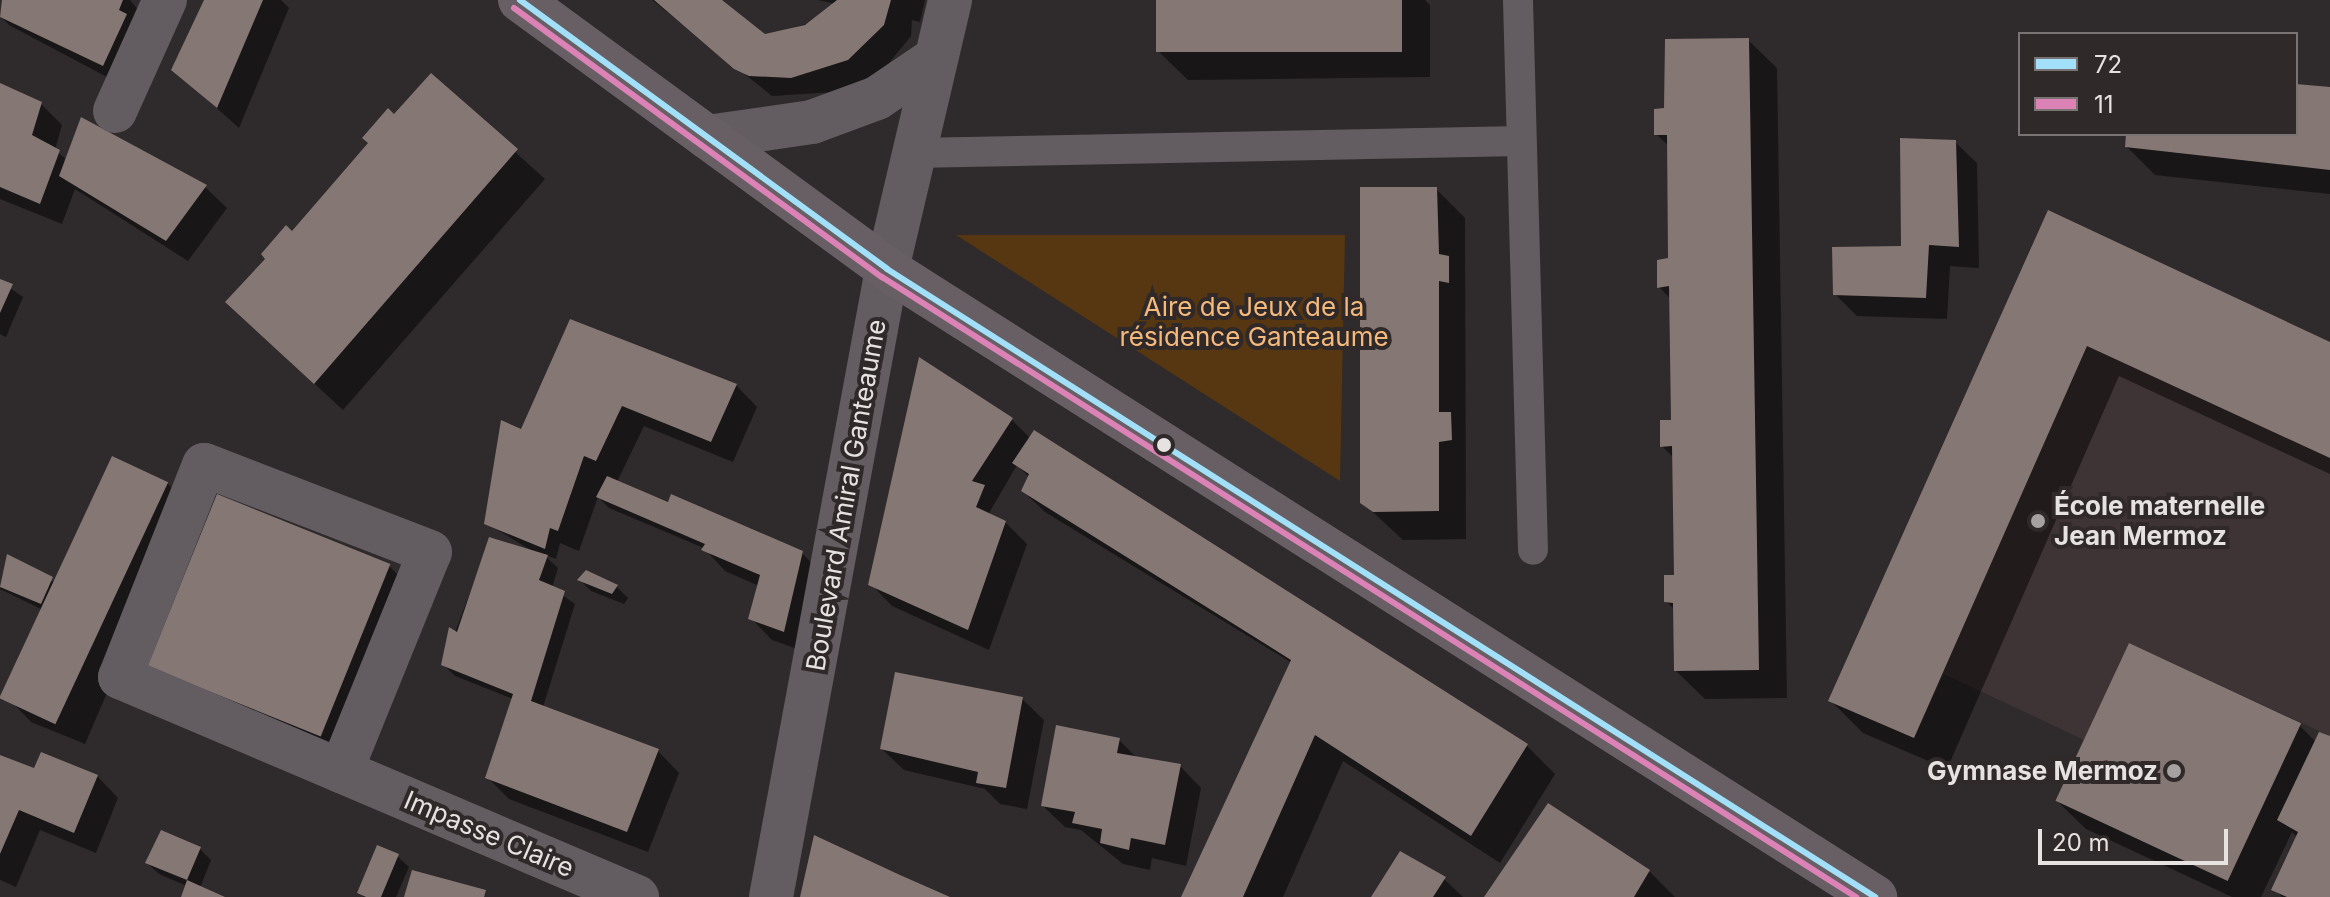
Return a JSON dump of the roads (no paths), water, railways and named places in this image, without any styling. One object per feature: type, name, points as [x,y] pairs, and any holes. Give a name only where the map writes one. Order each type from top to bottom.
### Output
[{"type":"main road","points":[[520,0],[887,269],[1875,897]]},
{"type":"street","points":[[115,111],[165,0]]},
{"type":"street","name":"Boulevard Amiral Ganteaume","points":[[771,897],[887,269],[950,0]]},
{"type":"street","points":[[707,137],[812,122],[877,98],[936,58]]},
{"type":"street","name":"Impasse Claire","points":[[341,771],[430,552],[204,465],[120,677],[637,897]]},
{"type":"lane","points":[[1518,0],[1533,550]]},
{"type":"lane","points":[[912,153],[1521,141]]},
{"type":"place","name":"École maternelle Jean Mermoz","points":[[2038,521]]},
{"type":"place","name":"Gymnase Mermoz","points":[[2174,771]]},
{"type":"park label","name":"Aire de Jeux de la résidence Ganteaume","points":[[1254,322]]}]
